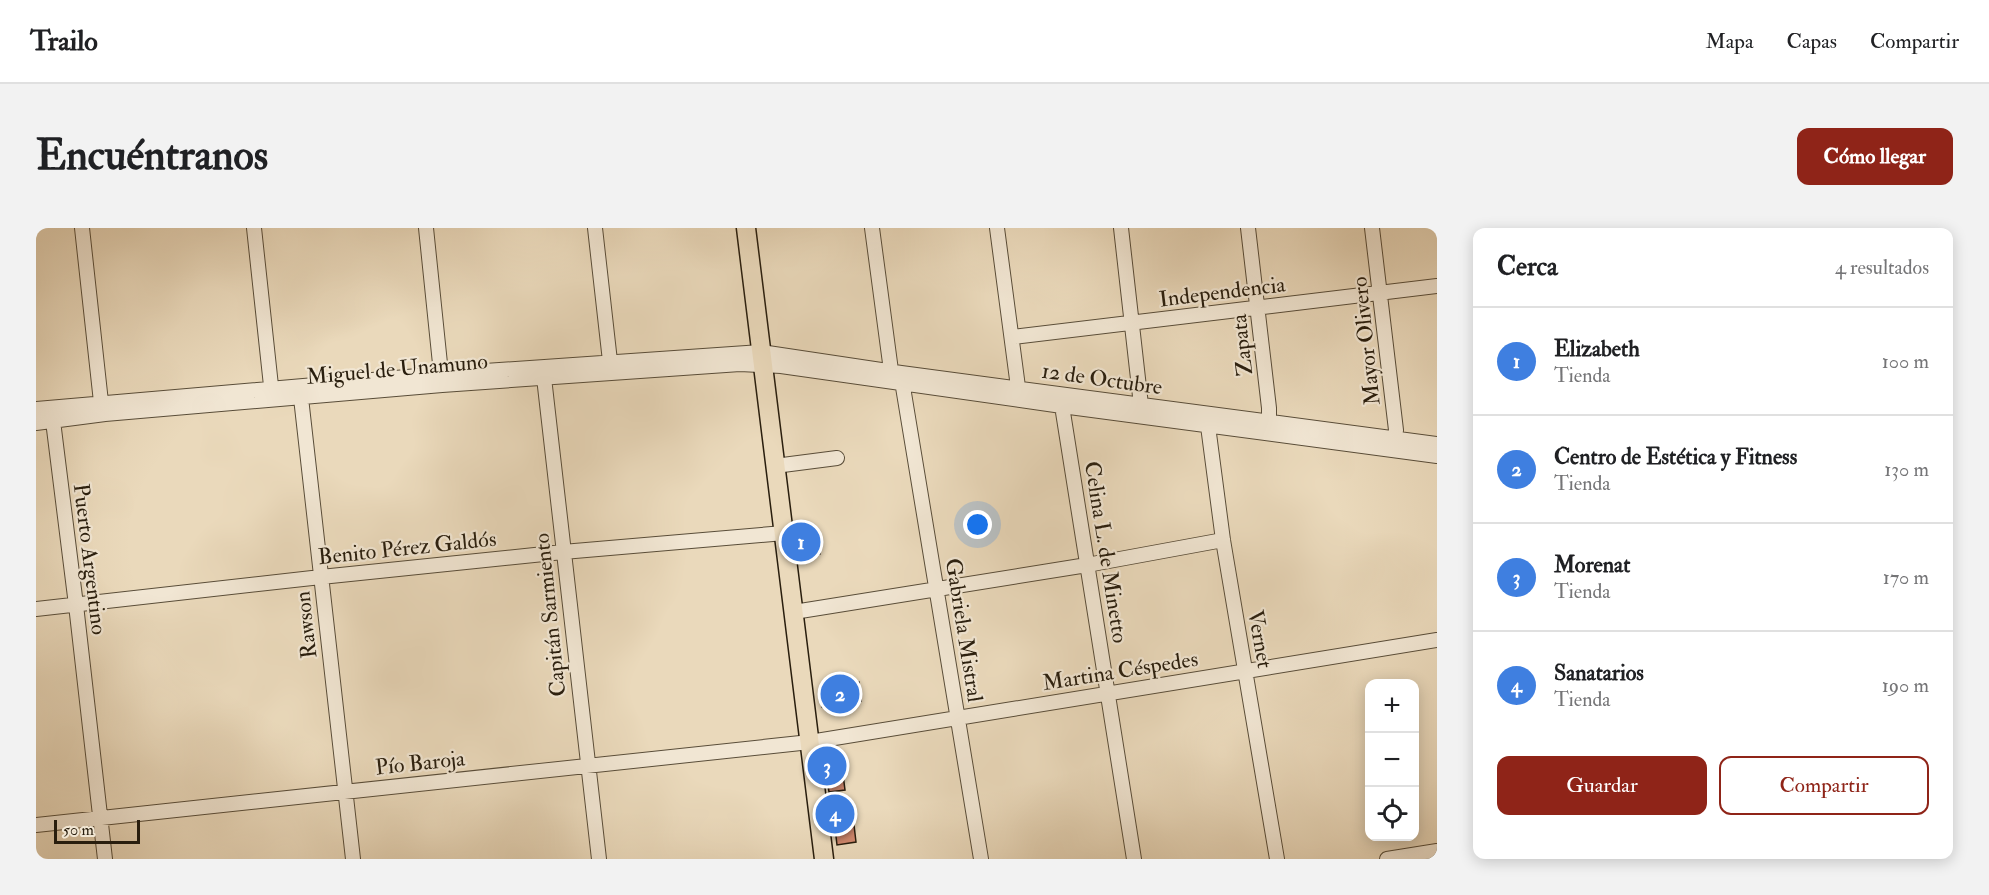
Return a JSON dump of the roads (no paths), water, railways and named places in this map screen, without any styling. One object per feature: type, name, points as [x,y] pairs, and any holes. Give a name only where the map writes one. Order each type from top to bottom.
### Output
[{"type":"main road","points":[[746,228],[824,859]]},
{"type":"street","points":[[82,228],[103,408]]},
{"type":"street","points":[[254,228],[272,394]]},
{"type":"street","points":[[426,228],[442,379]]},
{"type":"street","points":[[595,228],[610,367]]},
{"type":"street","name":"Gabriela Mistral","points":[[872,228],[896,377],[937,588],[981,859]]},
{"type":"street","points":[[997,228],[1013,337],[1016,393]]},
{"type":"street","points":[[1120,228],[1141,405]]},
{"type":"street","name":"Zapata","points":[[1248,228],[1269,422]]},
{"type":"street","name":"Mayor Olivero","points":[[1372,228],[1381,293],[1394,444]]},
{"type":"street","name":"Independencia","points":[[1013,337],[1437,286]]},
{"type":"street","name":"Miguel de Unamuno","points":[[36,423],[52,415],[103,408],[442,379],[762,358]]},
{"type":"street","name":"12 de Octubre","points":[[762,358],[1063,400],[1208,426],[1394,444],[1437,444]]},
{"type":"street","name":"Capitán Sarmiento","points":[[543,372],[599,859]]},
{"type":"street","name":"Rawson","points":[[300,392],[353,859]]},
{"type":"street","name":"12 de Octubre","points":[[1063,400],[1141,405],[1269,422],[1394,444],[1437,456]]},
{"type":"street","name":"Celina L. de Minetto","points":[[1063,400],[1134,859]]},
{"type":"street","name":"Miguel de Unamuno","points":[[36,409],[52,415]]},
{"type":"street","name":"Puerto Argentino","points":[[52,415],[105,859]]},
{"type":"street","name":"Vernet","points":[[1208,426],[1223,540],[1278,859]]},
{"type":"street","points":[[775,466],[837,458]]},
{"type":"street","name":"Benito Pérez Galdós","points":[[36,609],[563,552],[784,533]]},
{"type":"street","points":[[794,612],[1088,566],[1223,540]]},
{"type":"street","name":"Martina Céspedes","points":[[810,742],[1437,640]]},
{"type":"street","name":"Pío Baroja","points":[[36,825],[810,742]]},
{"type":"street","points":[[1387,859],[1437,851]]},
{"type":"place","name":"Elizabeth","points":[[801,542]]},
{"type":"place","name":"Centro de Estética y Fitness","points":[[840,694]]},
{"type":"place","name":"Morenat","points":[[827,766]]},
{"type":"place","name":"Sanatarios","points":[[835,814]]}]
